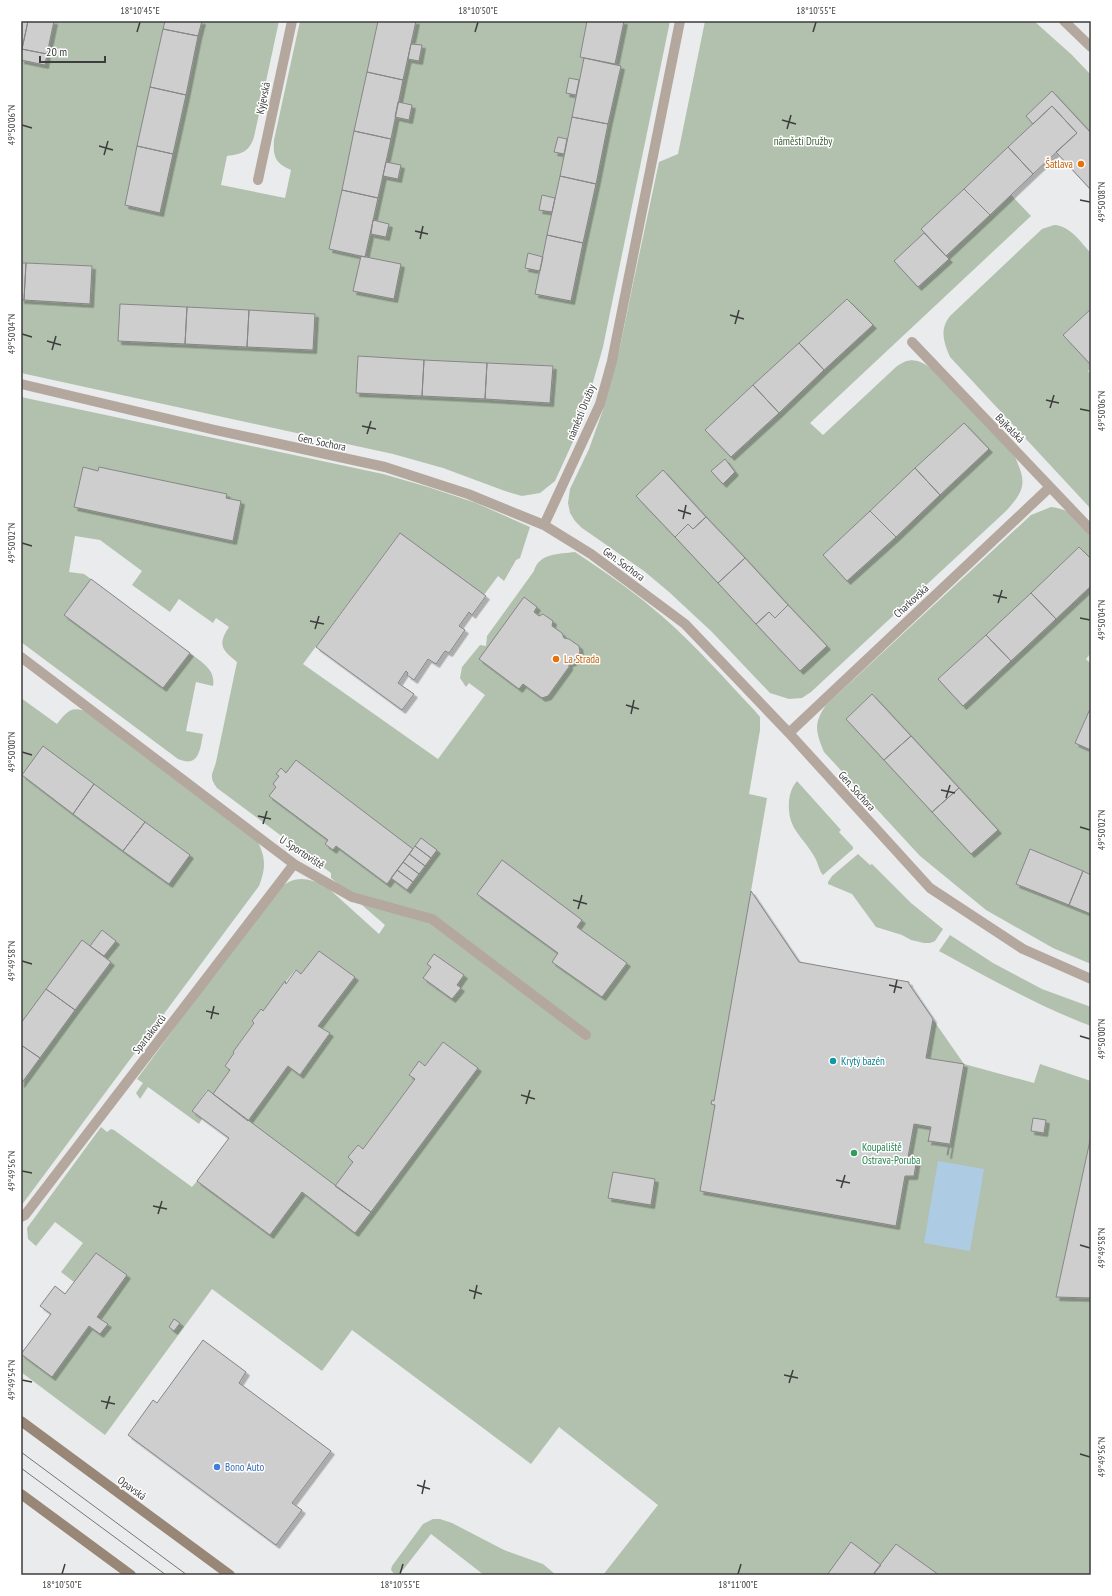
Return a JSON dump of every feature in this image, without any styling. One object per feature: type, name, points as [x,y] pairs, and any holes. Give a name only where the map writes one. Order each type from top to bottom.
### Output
[{"type":"main road","name":"Opavská","points":[[21,1421],[230,1575]]},
{"type":"main road","points":[[21,1494],[131,1575]]},
{"type":"street","name":"Kyjevská","points":[[258,180],[292,21]]},
{"type":"street","name":"náměstí Družby","points":[[544,525],[600,404],[612,361],[680,21]]},
{"type":"street","points":[[1064,21],[1091,47]]},
{"type":"street","name":"Bajkalská","points":[[912,342],[1091,530]]},
{"type":"street","name":"Gen. Sochora","points":[[21,384],[385,468],[468,494],[544,525],[591,554],[685,624],[789,733],[930,888],[1023,949],[1091,979]]},
{"type":"street","name":"Charkovská","points":[[789,733],[1050,487]]},
{"type":"street","name":"U Sportoviště","points":[[21,657],[294,864],[352,897],[432,919],[586,1035]]},
{"type":"street","name":"Spartakovců","points":[[21,1217],[25,1215],[294,864]]},
{"type":"green space","points":[[21,21],[279,21],[254,137],[247,149],[241,153],[227,156],[221,185],[285,198],[291,170],[281,165],[276,159],[274,140],[300,21],[670,21],[603,347],[576,435],[555,481],[540,493],[522,496],[443,468],[393,454],[21,373]]},
{"type":"green space","points":[[705,21],[1034,21],[1072,55],[1091,75],[1091,190],[1056,152],[1011,195],[1031,216],[810,423],[823,435],[896,367],[911,360],[920,362],[935,371],[1015,457],[1019,466],[1022,480],[1020,492],[1006,511],[811,692],[802,698],[789,699],[770,693],[712,632],[669,592],[644,571],[582,528],[570,513],[568,503],[570,489],[589,449],[604,407],[620,347],[659,162],[678,154]]},
{"type":"green space","points":[[1054,225],[1070,231],[1091,253],[1091,309],[1063,335],[1091,365],[1091,368],[1088,371],[1091,375],[1091,509],[950,357],[944,336],[945,326],[950,316],[1042,229]]},
{"type":"green space","points":[[21,397],[383,474],[476,503],[530,527],[520,558],[516,560],[504,581],[498,576],[484,595],[399,534],[303,664],[438,759],[485,695],[469,683],[466,687],[460,678],[462,667],[480,645],[486,646],[487,636],[540,561],[556,554],[575,552],[642,600],[687,639],[755,711],[760,717],[760,730],[749,794],[767,798],[751,891],[799,962],[909,982],[909,985],[964,1064],[1034,1083],[1040,1064],[1091,1081],[1091,1136],[1056,1297],[1091,1298],[1091,1575],[603,1575],[658,1505],[559,1427],[531,1464],[352,1330],[322,1371],[212,1289],[105,1435],[21,1372],[21,1354],[52,1377],[89,1326],[100,1334],[107,1324],[97,1317],[127,1275],[96,1253],[74,1282],[61,1272],[83,1243],[55,1222],[36,1246],[28,1239],[27,1228],[101,1127],[107,1132],[111,1129],[114,1130],[192,1187],[197,1181],[270,1235],[302,1192],[355,1233],[478,1068],[443,1042],[425,1066],[419,1062],[409,1074],[415,1079],[363,1149],[358,1145],[348,1157],[353,1162],[335,1186],[248,1121],[288,1066],[300,1075],[330,1033],[318,1026],[354,977],[319,951],[301,974],[295,970],[263,1011],[261,1009],[252,1021],[254,1023],[225,1066],[230,1070],[213,1094],[207,1090],[192,1111],[202,1119],[199,1124],[148,1087],[140,1099],[136,1093],[143,1083],[137,1079],[274,893],[281,887],[293,880],[299,879],[306,879],[319,883],[327,887],[379,934],[385,925],[331,878],[331,873],[217,788],[214,784],[212,775],[237,662],[228,654],[222,643],[225,633],[229,627],[216,618],[213,623],[179,599],[170,612],[132,585],[142,571],[100,540],[75,536],[69,572],[84,574],[91,579],[64,615],[163,688],[190,653],[210,670],[213,686],[196,682],[186,731],[203,734],[201,746],[197,756],[190,761],[178,759],[21,642]]},
{"type":"green space","points":[[1051,507],[1065,510],[1070,513],[1091,533],[1091,653],[1086,659],[1091,664],[1091,964],[1053,948],[986,910],[920,856],[824,752],[817,728],[819,718],[826,705],[1031,515]]},
{"type":"green space","points":[[21,698],[57,724],[72,710],[76,709],[85,711],[257,840],[262,852],[264,868],[259,886],[21,1206]]},
{"type":"green space","points":[[797,781],[841,830],[839,832],[853,847],[853,849],[823,875],[815,858],[796,831],[790,818],[789,798]]},
{"type":"green space","points":[[858,854],[870,865],[872,864],[911,903],[943,929],[935,941],[924,943],[911,940],[902,935],[876,927],[852,894],[828,884],[832,876]]},
{"type":"green space","points":[[950,935],[993,963],[1042,989],[1091,1007],[1091,1026],[1033,1001],[939,951]]},
{"type":"green space","points":[[433,1519],[440,1519],[452,1523],[504,1550],[543,1564],[556,1575],[484,1575],[431,1534],[399,1575],[395,1575],[391,1570],[392,1566],[423,1524]]},
{"type":"water","points":[[938,1161],[984,1169],[970,1251],[924,1243]]},
{"type":"building","points":[[21,21],[28,21],[22,49],[21,49]]},
{"type":"building","points":[[28,21],[54,21],[47,54],[22,49]]},
{"type":"building","points":[[165,21],[202,21],[198,36],[163,29]]},
{"type":"building","points":[[378,21],[416,21],[403,80],[367,72]]},
{"type":"building","points":[[587,21],[624,21],[615,64],[580,57]]},
{"type":"building","points":[[163,29],[198,36],[186,95],[150,87]]},
{"type":"building","points":[[411,44],[422,45],[419,61],[408,59]]},
{"type":"building","points":[[21,49],[47,54],[45,65],[21,60]]},
{"type":"building","points":[[584,58],[621,66],[608,124],[572,117]]},
{"type":"building","points":[[367,72],[403,80],[391,139],[354,131]]},
{"type":"building","points":[[569,78],[579,80],[576,95],[566,93]]},
{"type":"building","points":[[150,87],[186,95],[173,154],[137,146]]},
{"type":"building","points":[[1052,91],[1091,133],[1091,190],[1056,152],[1077,133],[1052,106],[1033,124],[1026,116]]},
{"type":"building","points":[[398,102],[412,105],[409,120],[395,117]]},
{"type":"building","points":[[1052,106],[1077,133],[1033,174],[1008,147]]},
{"type":"building","points":[[572,117],[608,124],[596,184],[560,176]]},
{"type":"building","points":[[354,131],[391,139],[378,198],[342,190]]},
{"type":"building","points":[[558,137],[567,139],[564,154],[554,152]]},
{"type":"building","points":[[137,146],[173,154],[160,213],[125,205]]},
{"type":"building","points":[[1008,147],[1033,174],[990,215],[964,189]]},
{"type":"building","points":[[386,162],[401,165],[398,179],[383,176]]},
{"type":"building","points":[[560,176],[596,184],[583,243],[547,235]]},
{"type":"building","points":[[964,189],[990,215],[946,256],[921,229]]},
{"type":"building","points":[[342,190],[378,198],[365,257],[329,249]]},
{"type":"building","points":[[542,195],[555,198],[552,212],[539,210]]},
{"type":"building","points":[[373,220],[389,224],[386,237],[371,234]]},
{"type":"building","points":[[924,233],[949,259],[918,287],[894,261]]},
{"type":"building","points":[[547,235],[583,243],[571,301],[535,294]]},
{"type":"building","points":[[528,253],[543,257],[540,271],[525,268]]},
{"type":"building","points":[[361,256],[401,264],[394,299],[353,291]]},
{"type":"building","points":[[21,263],[26,263],[24,300],[21,300]]},
{"type":"building","points":[[26,263],[92,266],[90,304],[24,300]]},
{"type":"building","points":[[847,299],[873,325],[824,370],[799,343]]},
{"type":"building","points":[[120,304],[187,307],[185,344],[118,341]]},
{"type":"building","points":[[187,307],[249,310],[247,347],[185,344]]},
{"type":"building","points":[[1091,309],[1091,365],[1063,335]]},
{"type":"building","points":[[249,310],[315,314],[313,350],[247,347]]},
{"type":"building","points":[[799,343],[824,370],[779,413],[753,385]]},
{"type":"building","points":[[358,356],[424,360],[422,396],[356,393]]},
{"type":"building","points":[[424,360],[487,363],[485,399],[422,396]]},
{"type":"building","points":[[487,363],[553,366],[550,403],[485,399]]},
{"type":"building","points":[[753,385],[779,413],[731,457],[705,430]]},
{"type":"building","points":[[964,423],[989,449],[940,495],[915,468]]},
{"type":"building","points":[[725,459],[735,472],[723,484],[711,471]]},
{"type":"building","points":[[83,467],[98,471],[99,467],[227,494],[226,498],[241,501],[233,541],[74,507]]},
{"type":"building","points":[[915,468],[940,495],[896,537],[870,511]]},
{"type":"building","points":[[663,470],[706,517],[693,529],[688,524],[675,537],[636,496]]},
{"type":"building","points":[[870,511],[896,537],[847,581],[823,555]]},
{"type":"building","points":[[706,517],[745,558],[718,583],[675,537],[688,524],[693,529]]},
{"type":"building","points":[[400,533],[486,596],[472,615],[469,612],[459,626],[465,630],[449,653],[445,651],[436,664],[428,659],[414,680],[407,675],[408,673],[406,671],[398,683],[414,694],[402,710],[316,647]]},
{"type":"building","points":[[1079,547],[1091,559],[1091,586],[1056,619],[1031,593]]},
{"type":"building","points":[[745,558],[788,605],[775,618],[769,612],[756,624],[718,583]]},
{"type":"building","points":[[91,579],[190,653],[163,688],[64,615]]},
{"type":"building","points":[[1031,593],[1056,619],[1011,661],[986,635]]},
{"type":"building","points":[[524,597],[537,607],[534,612],[539,616],[543,614],[553,621],[552,626],[562,633],[564,638],[569,639],[579,646],[580,652],[573,662],[569,663],[569,667],[548,696],[542,698],[523,684],[519,689],[479,659]]},
{"type":"building","points":[[788,605],[827,646],[800,671],[756,624],[769,612],[775,618]]},
{"type":"building","points":[[986,635],[1011,661],[963,706],[938,679]]},
{"type":"building","points":[[872,694],[911,736],[884,760],[846,719]]},
{"type":"building","points":[[1090,709],[1091,710],[1091,750],[1075,743]]},
{"type":"building","points":[[911,736],[959,788],[932,812],[884,760]]},
{"type":"building","points":[[43,746],[94,784],[73,814],[22,775]]},
{"type":"building","points":[[296,760],[413,849],[387,884],[336,846],[333,850],[325,844],[328,840],[269,796],[276,787],[273,784],[279,776],[276,774],[281,768],[286,773]]},
{"type":"building","points":[[94,784],[145,822],[123,851],[73,814]]},
{"type":"building","points":[[959,788],[998,830],[971,854],[932,812]]},
{"type":"building","points":[[145,822],[190,855],[169,884],[123,851]]},
{"type":"building","points":[[421,838],[437,850],[431,858],[415,846]]},
{"type":"building","points":[[415,846],[431,858],[425,866],[409,854]]},
{"type":"building","points":[[1030,849],[1083,871],[1069,905],[1016,884]]},
{"type":"building","points":[[409,854],[425,866],[419,874],[403,862]]},
{"type":"building","points":[[502,860],[582,920],[577,927],[627,963],[602,997],[552,962],[558,953],[477,894]]},
{"type":"building","points":[[403,862],[419,874],[413,882],[397,870]]},
{"type":"building","points":[[397,870],[413,882],[407,890],[391,878]]},
{"type":"building","points":[[1083,871],[1091,875],[1091,914],[1069,905]]},
{"type":"building","name":"Krytý bazén","points":[[751,891],[799,962],[909,982],[933,1019],[926,1058],[964,1064],[948,1155],[949,1144],[928,1142],[931,1127],[914,1124],[908,1157],[917,1158],[914,1176],[905,1176],[896,1226],[700,1191],[715,1105],[711,1104],[712,1100],[714,1101]]},
{"type":"building","points":[[102,930],[116,941],[104,956],[90,946]]},
{"type":"building","points":[[82,940],[111,962],[75,1010],[46,989]]},
{"type":"building","points":[[319,951],[355,977],[318,1026],[330,1033],[300,1075],[288,1066],[248,1121],[213,1094],[230,1070],[225,1066],[254,1023],[252,1021],[261,1009],[263,1011],[285,981],[286,984],[296,970],[301,974]]},
{"type":"building","points":[[434,954],[464,975],[457,985],[461,988],[452,999],[423,978],[431,967],[427,964]]},
{"type":"building","points":[[46,989],[75,1010],[40,1058],[21,1045],[21,1023]]},
{"type":"building","points":[[443,1042],[478,1068],[371,1212],[335,1186],[353,1162],[348,1157],[358,1145],[363,1149],[415,1079],[409,1075],[419,1061],[425,1066]]},
{"type":"building","points":[[21,1045],[40,1058],[21,1084]]},
{"type":"building","points":[[208,1090],[371,1212],[355,1233],[302,1192],[270,1235],[197,1181],[229,1138],[192,1111]]},
{"type":"building","points":[[1033,1118],[1046,1120],[1044,1133],[1031,1131]]},
{"type":"building","points":[[1091,1136],[1091,1298],[1056,1297]]},
{"type":"building","points":[[613,1172],[655,1179],[651,1205],[608,1198]]},
{"type":"building","points":[[96,1253],[127,1275],[97,1317],[108,1324],[100,1334],[89,1326],[52,1377],[21,1354],[51,1314],[40,1306],[55,1286],[65,1294]]},
{"type":"building","points":[[174,1319],[180,1323],[174,1331],[169,1327]]},
{"type":"building","points":[[203,1340],[246,1372],[239,1383],[331,1451],[292,1503],[302,1510],[276,1545],[128,1435],[153,1400],[157,1403]]},
{"type":"building","points":[[851,1542],[881,1565],[873,1575],[827,1575]]},
{"type":"building","points":[[896,1544],[939,1575],[877,1575],[874,1573]]},
{"type":"tram line","points":[[21,1452],[187,1575]]},
{"type":"tram line","points":[[21,1468],[166,1575]]},
{"type":"place","name":"Šatlava","points":[[1081,164]]},
{"type":"place","name":"La Strada","points":[[556,659]]},
{"type":"place","name":"Krytý bazén","points":[[833,1061]]},
{"type":"place","name":"Koupaliště Ostrava-Poruba","points":[[854,1153]]},
{"type":"place","name":"Bono Auto","points":[[217,1467]]}]
